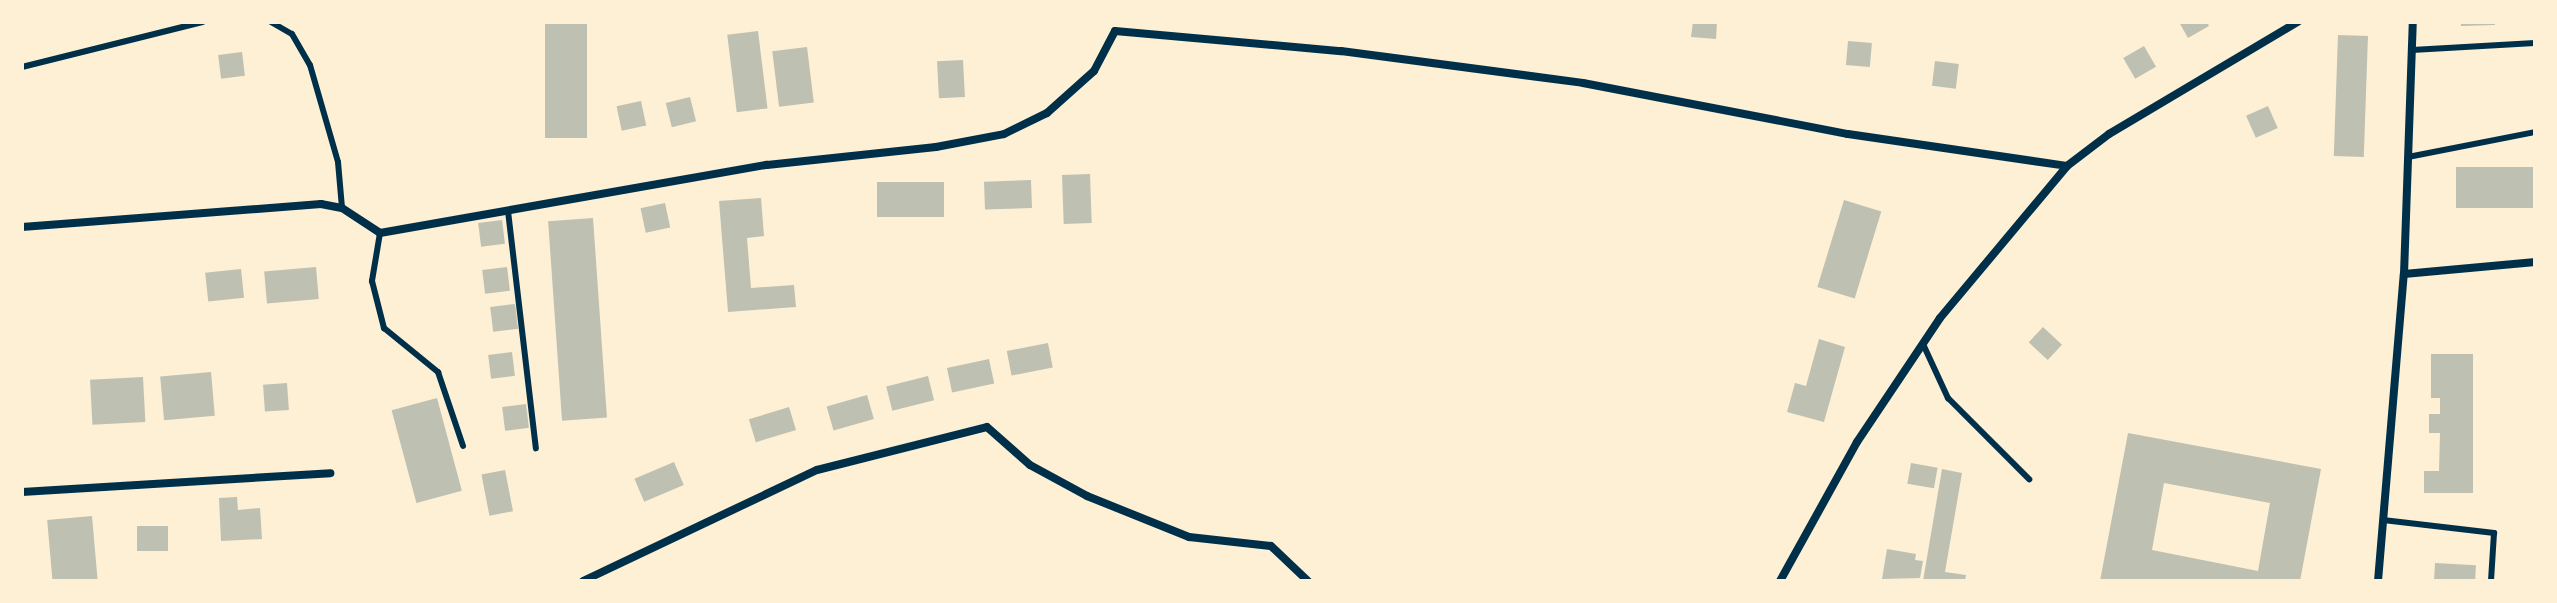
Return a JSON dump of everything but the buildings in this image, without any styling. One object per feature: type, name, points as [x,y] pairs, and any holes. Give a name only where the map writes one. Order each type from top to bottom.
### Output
[{"type":"street","points":[[1780,581],[1857,442],[1923,344],[2067,166],[2109,134],[2298,22]]},
{"type":"street","points":[[2378,581],[2404,274],[2413,22]]},
{"type":"street","points":[[22,227],[272,206],[342,208],[380,233],[767,165],[1004,134],[1047,113],[1094,71],[1115,26],[1341,51],[1568,81],[1848,134],[2067,166]]},
{"type":"street","points":[[2404,274],[2535,262]]},
{"type":"street","points":[[583,581],[817,470],[987,427],[1030,465],[1087,496],[1189,537],[1271,546],[1308,581]]},
{"type":"street","points":[[22,492],[330,473]]},
{"type":"lane","points":[[22,67],[202,22]]},
{"type":"lane","points":[[271,22],[292,34],[310,65],[338,162],[342,208]]},
{"type":"lane","points":[[2412,50],[2535,43]]},
{"type":"lane","points":[[2408,157],[2535,132]]},
{"type":"lane","points":[[508,211],[536,448]]},
{"type":"lane","points":[[380,233],[372,281],[384,328],[438,372],[463,446]]},
{"type":"lane","points":[[1923,344],[1948,398],[2029,479]]},
{"type":"lane","points":[[2383,520],[2494,533],[2491,581]]}]
